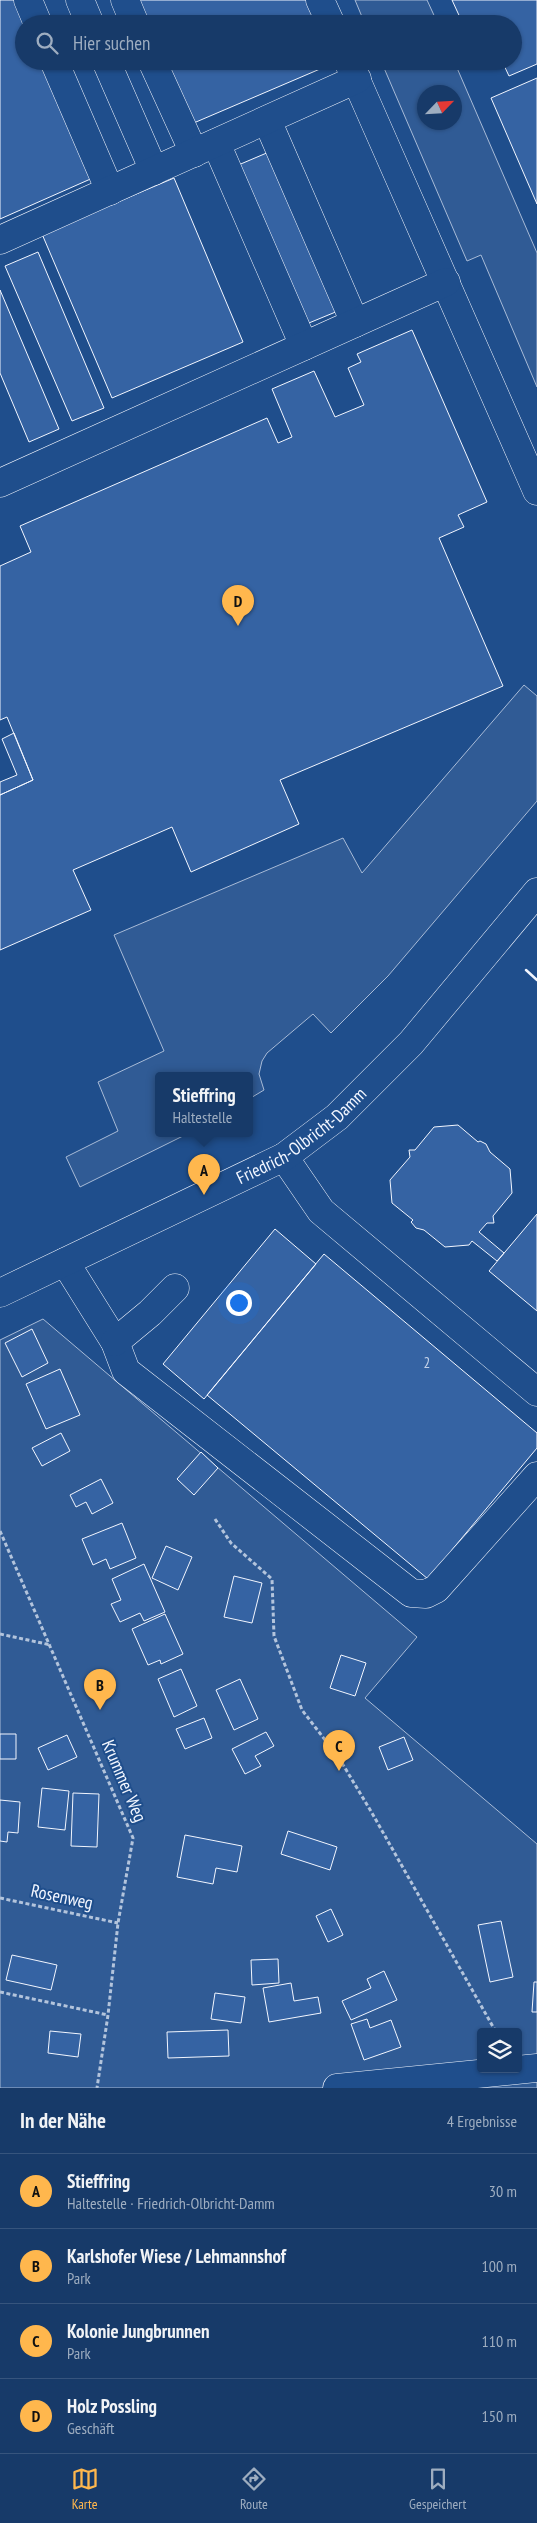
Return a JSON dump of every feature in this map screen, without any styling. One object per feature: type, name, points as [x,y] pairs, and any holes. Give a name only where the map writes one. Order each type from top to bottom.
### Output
[{"type":"street","points":[[28,0],[34,15]]},
{"type":"street","points":[[80,0],[86,15]]},
{"type":"street","points":[[125,0],[132,15]]},
{"type":"street","points":[[320,0],[327,15]]},
{"type":"street","points":[[58,70],[110,190]]},
{"type":"street","points":[[110,70],[154,171]]},
{"type":"street","points":[[157,70],[205,148],[304,346]]},
{"type":"street","points":[[0,240],[267,120],[352,70],[537,491]]},
{"type":"street","points":[[267,120],[355,322]]},
{"type":"street","points":[[0,483],[446,282]]},
{"type":"street","name":"Friedrich-Olbricht-Damm","points":[[0,1293],[284,1157],[337,1117],[412,1043],[537,892]]},
{"type":"street","points":[[284,1157],[321,1211],[537,1392]]},
{"type":"street","points":[[65,1262],[115,1342],[126,1371],[410,1594],[426,1594],[436,1588],[537,1476]]},
{"type":"street","points":[[115,1342],[150,1313],[175,1288]]},
{"type":"street","points":[[337,2088],[537,2068]]},
{"type":"path","points":[[215,1519],[231,1543],[272,1579],[274,1636],[302,1710],[339,1758],[494,2028]]},
{"type":"path","name":"Krummer Weg","points":[[0,1530],[52,1645],[133,1838],[118,1923],[108,2015],[97,2088]]},
{"type":"path","points":[[0,1634],[52,1645]]},
{"type":"path","name":"Rosenweg","points":[[0,1898],[118,1923]]},
{"type":"path","points":[[0,1992],[108,2015]]},
{"type":"shaded area","points":[[355,0],[427,0],[434,15],[361,15]]},
{"type":"shaded area","points":[[385,70],[458,70],[537,253],[537,387],[481,255],[467,261]]},
{"type":"shaded area","points":[[524,685],[537,696],[537,801],[388,976],[331,1033],[313,1014],[267,1053],[262,1061],[259,1074],[264,1090],[253,1097],[253,1072],[155,1072],[155,1137],[181,1137],[80,1187],[66,1157],[118,1131],[98,1082],[164,1051],[114,935],[343,838],[362,873]]},
{"type":"shaded area","points":[[43,1319],[417,1637],[365,1698],[537,1844],[537,2088],[0,2088],[0,1340]]},
{"type":"building","points":[[0,0],[17,0],[21,15],[15,15],[15,70],[48,70],[95,177],[0,219]]},
{"type":"building","points":[[136,0],[307,0],[313,15],[142,15]]},
{"type":"building","points":[[452,0],[537,0],[537,64],[509,76],[506,70],[522,70],[522,15],[459,15]]},
{"type":"building","points":[[166,70],[318,70],[189,125]]},
{"type":"building","points":[[537,78],[537,204],[491,98]]},
{"type":"building","points":[[269,152],[338,311],[304,325],[236,166]]},
{"type":"building","points":[[174,178],[243,342],[112,398],[42,234]]},
{"type":"building","points":[[38,252],[104,408],[72,421],[5,266]]},
{"type":"building","points":[[0,290],[59,429],[29,442],[0,373]]},
{"type":"building","points":[[412,330],[487,502],[458,515],[464,527],[439,538],[503,686],[280,780],[299,824],[191,872],[172,827],[73,870],[91,910],[0,950],[0,795],[33,780],[7,717],[0,720],[0,566],[31,552],[20,526],[267,418],[278,443],[292,437],[272,389],[314,371],[335,417],[364,405],[348,368],[361,362],[357,354]]},
{"type":"building","points":[[14,733],[33,780],[0,795],[0,782],[17,775],[2,739]]},
{"type":"building","points":[[458,1125],[478,1142],[486,1144],[490,1152],[510,1169],[512,1193],[493,1216],[494,1223],[487,1223],[479,1232],[504,1253],[497,1261],[472,1241],[469,1245],[445,1247],[424,1230],[416,1228],[411,1222],[413,1220],[392,1203],[390,1180],[410,1157],[409,1150],[415,1150],[434,1127]]},
{"type":"building","points":[[537,1214],[537,1311],[489,1271]]},
{"type":"building","points":[[275,1229],[316,1264],[204,1399],[163,1364]]},
{"type":"building","points":[[324,1254],[537,1433],[537,1448],[451,1551],[456,1556],[428,1579],[207,1395]]},
{"type":"building","points":[[32,1329],[48,1363],[22,1377],[5,1343]]},
{"type":"building","points":[[60,1369],[80,1415],[46,1429],[26,1384]]},
{"type":"building","points":[[61,1433],[70,1451],[42,1466],[32,1448]]},
{"type":"building","points":[[201,1452],[218,1468],[194,1495],[177,1479]]},
{"type":"building","points":[[101,1479],[113,1503],[92,1514],[86,1502],[76,1507],[70,1495]]},
{"type":"building","points":[[122,1523],[136,1558],[110,1569],[106,1559],[93,1565],[82,1539]]},
{"type":"building","points":[[166,1546],[192,1557],[178,1590],[152,1578]]},
{"type":"building","points":[[144,1564],[165,1612],[144,1621],[140,1613],[120,1622],[111,1604],[121,1600],[112,1579]]},
{"type":"building","points":[[234,1576],[262,1583],[252,1623],[224,1617]]},
{"type":"building","points":[[165,1614],[183,1654],[161,1664],[160,1660],[148,1665],[132,1629]]},
{"type":"building","points":[[341,1655],[366,1663],[355,1696],[330,1688]]},
{"type":"building","points":[[181,1669],[197,1706],[174,1717],[158,1679]]},
{"type":"building","points":[[240,1679],[258,1719],[234,1730],[216,1690]]},
{"type":"building","points":[[204,1718],[212,1738],[185,1749],[176,1729]]},
{"type":"building","points":[[266,1732],[274,1746],[255,1756],[261,1766],[245,1774],[232,1749]]},
{"type":"building","points":[[0,1734],[16,1734],[16,1759],[0,1759]]},
{"type":"building","points":[[67,1735],[77,1757],[48,1770],[38,1748]]},
{"type":"building","points":[[404,1737],[413,1760],[388,1770],[379,1747]]},
{"type":"building","points":[[42,1788],[69,1791],[65,1830],[38,1827]]},
{"type":"building","points":[[73,1793],[99,1794],[97,1847],[71,1846]]},
{"type":"building","points":[[0,1800],[20,1802],[18,1833],[8,1832],[7,1842],[0,1841]]},
{"type":"building","points":[[288,1831],[337,1847],[330,1870],[281,1854]]},
{"type":"building","points":[[185,1835],[242,1846],[237,1872],[216,1868],[213,1884],[177,1877]]},
{"type":"building","points":[[331,1909],[343,1935],[328,1942],[316,1916]]},
{"type":"building","points":[[501,1921],[513,1977],[490,1982],[478,1925]]},
{"type":"building","points":[[12,1955],[57,1965],[51,1990],[6,1980]]},
{"type":"building","points":[[278,1959],[279,1983],[252,1985],[251,1960]]},
{"type":"building","points":[[384,1971],[397,2000],[351,2020],[342,2001],[371,1988],[367,1979]]},
{"type":"building","points":[[534,1982],[537,1982],[537,2012],[532,2012]]},
{"type":"building","points":[[291,1983],[294,2001],[318,1997],[321,2013],[269,2022],[263,1988]]},
{"type":"building","points":[[215,1993],[245,1997],[241,2023],[211,2019]]},
{"type":"building","points":[[367,2019],[370,2028],[391,2020],[401,2047],[364,2060],[351,2024]]},
{"type":"building","points":[[228,2030],[229,2056],[168,2058],[167,2032]]},
{"type":"building","points":[[50,2031],[81,2034],[78,2057],[48,2053]]},
{"type":"wall","points":[[526,970],[537,980]]},
{"type":"place","name":"Holz Possling","points":[[238,626]]},
{"type":"place","name":"Stieffring","points":[[204,1195]]},
{"type":"place","name":"Karlshofer Wiese / Lehmannshof","points":[[100,1710]]},
{"type":"place","name":"Kolonie Jungbrunnen","points":[[339,1771]]}]
